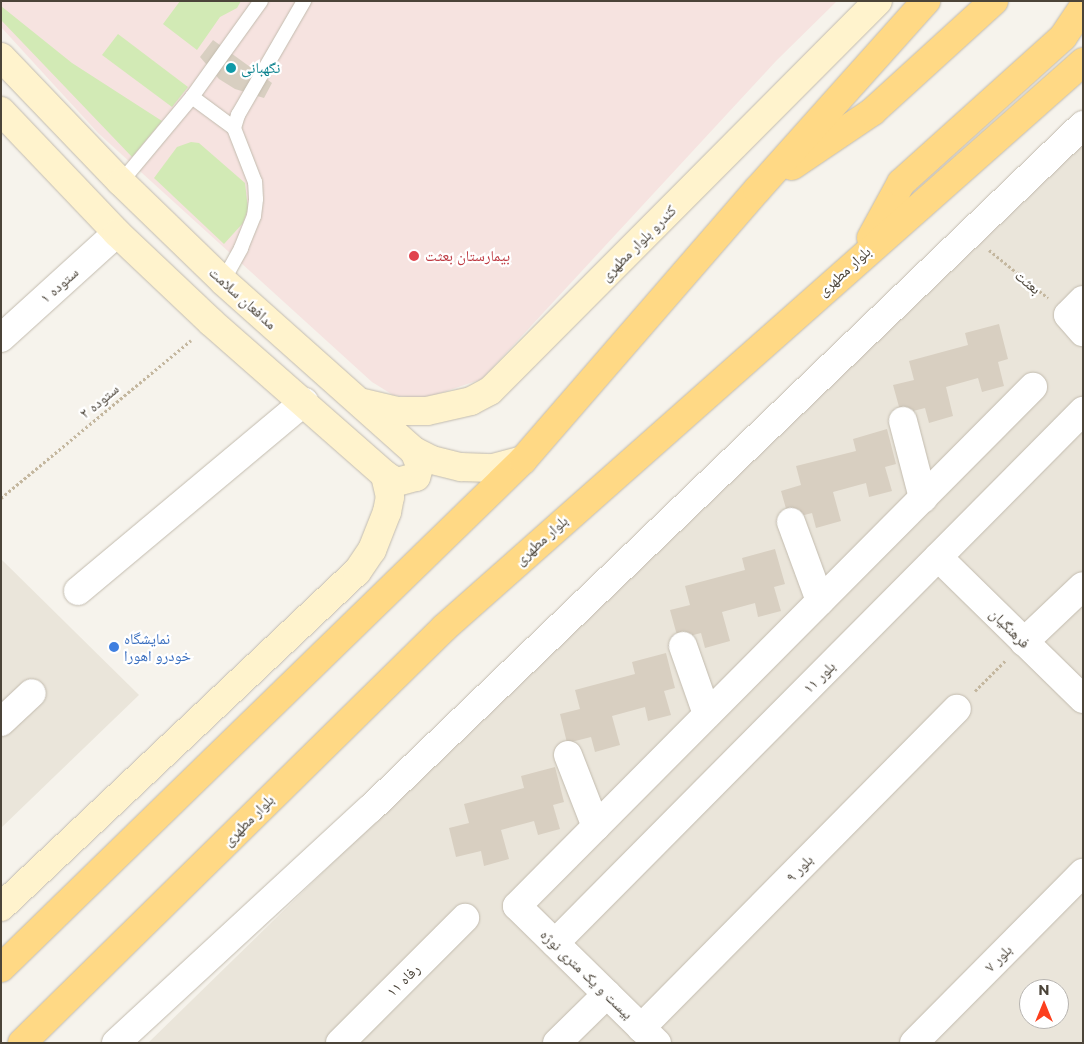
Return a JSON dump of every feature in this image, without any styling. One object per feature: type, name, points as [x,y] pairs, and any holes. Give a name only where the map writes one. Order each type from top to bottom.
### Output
[{"type":"highway","points":[[1,968],[523,460],[757,190],[926,1]]},
{"type":"highway","points":[[757,190],[872,112],[994,1]]},
{"type":"highway","points":[[862,255],[901,183],[1063,37],[1083,6]]},
{"type":"highway","name":"بلوار مطهری","points":[[22,1043],[444,628],[862,255],[1083,62]]},
{"type":"main road","name":"کندرو بلوار مطهری","points":[[363,403],[398,411],[427,411],[471,401],[490,391],[878,1]]},
{"type":"main road","name":"مدافعان سلامت","points":[[1,57],[121,182],[223,281],[363,403],[414,451],[432,460],[461,467],[493,468],[523,460]]},
{"type":"main road","points":[[1,111],[117,233],[211,322],[385,475],[397,482],[416,477],[420,465],[414,451]]},
{"type":"main road","points":[[1,907],[357,572],[372,550],[386,512],[390,497],[385,475]]},
{"type":"street","points":[[116,1043],[370,809],[1083,125]]},
{"type":"street","name":"ستوده ۱","points":[[1,338],[117,233]]},
{"type":"street","points":[[568,755],[596,827],[1033,386]]},
{"type":"street","points":[[78,592],[304,402]]},
{"type":"street","name":"بلور ۱۱","points":[[555,943],[1083,411]]},
{"type":"street","points":[[903,421],[923,498]]},
{"type":"street","points":[[791,522],[820,601]]},
{"type":"street","name":"فرهنگیان","points":[[938,557],[1083,699]]},
{"type":"street","points":[[1024,642],[1083,586]]},
{"type":"street","points":[[683,646],[707,714]]},
{"type":"street","points":[[1,722],[32,693]]},
{"type":"street","name":"بلور ۹","points":[[649,1035],[957,709]]},
{"type":"street","name":"بیست و یک متری نوژه","points":[[596,827],[517,906],[649,1035]]},
{"type":"street","name":"بلور ۷","points":[[914,1043],[1083,873]]},
{"type":"street","name":"رفاه ۱۱","points":[[340,1043],[465,918]]},
{"type":"street","points":[[557,1043],[607,994]]},
{"type":"lane","points":[[121,182],[192,97],[261,1]]},
{"type":"lane","points":[[234,128],[244,101],[304,1]]},
{"type":"lane","points":[[192,97],[234,128],[255,182],[254,216],[241,248],[223,281]]},
{"type":"path","name":"بعثت","points":[[969,234],[1078,316]]},
{"type":"path","name":"ستوده ۲","points":[[1,498],[211,322]]},
{"type":"path","points":[[957,709],[1024,642]]},
{"type":"shaded area","name":"بیمارستان بعثت","points":[[1,1],[837,1],[776,61],[482,379],[423,399],[393,395],[372,382],[98,133],[1,27]]},
{"type":"shaded area","points":[[1083,130],[1083,1043],[148,1043]]},
{"type":"shaded area","points":[[1,559],[139,695],[1,828]]},
{"type":"green space","points":[[180,1],[241,1],[237,8],[220,17],[197,50],[163,24]]},
{"type":"green space","points":[[1,6],[72,63],[162,121],[132,157],[1,20]]},
{"type":"green space","points":[[118,34],[188,87],[172,107],[102,55]]},
{"type":"green space","points":[[191,142],[199,143],[245,183],[248,209],[243,223],[224,244],[154,178],[177,147]]},
{"type":"building","name":"نگهبانی","points":[[213,40],[272,83],[264,98],[235,89],[219,79],[200,57]]},
{"type":"building","points":[[999,324],[1008,359],[998,362],[1004,386],[982,392],[978,378],[946,387],[953,416],[929,423],[925,408],[901,414],[893,385],[914,380],[909,361],[968,345],[965,333]]},
{"type":"building","points":[[887,429],[896,464],[885,467],[892,491],[869,497],[866,483],[833,492],[841,521],[816,528],[812,513],[789,519],[781,491],[801,485],[796,466],[856,451],[853,439]]},
{"type":"building","points":[[775,549],[785,584],[774,587],[781,611],[758,617],[755,603],[722,612],[730,641],[705,648],[701,633],[678,639],[670,610],[690,605],[685,586],[745,570],[742,558]]},
{"type":"building","points":[[666,653],[675,688],[664,691],[671,715],[648,721],[645,707],[612,716],[620,745],[595,752],[591,737],[567,743],[560,714],[580,709],[575,690],[635,674],[632,662]]},
{"type":"building","points":[[555,767],[564,802],[553,805],[560,829],[538,835],[534,821],[501,830],[509,859],[484,866],[481,851],[456,857],[449,828],[469,823],[464,804],[524,788],[521,776]]},
{"type":"place","name":"نگهبانی","points":[[231,68]]},
{"type":"place","name":"بیمارستان بعثت","points":[[414,256]]},
{"type":"place","name":"نمایشگاه خودرو اهورا","points":[[114,647]]}]
